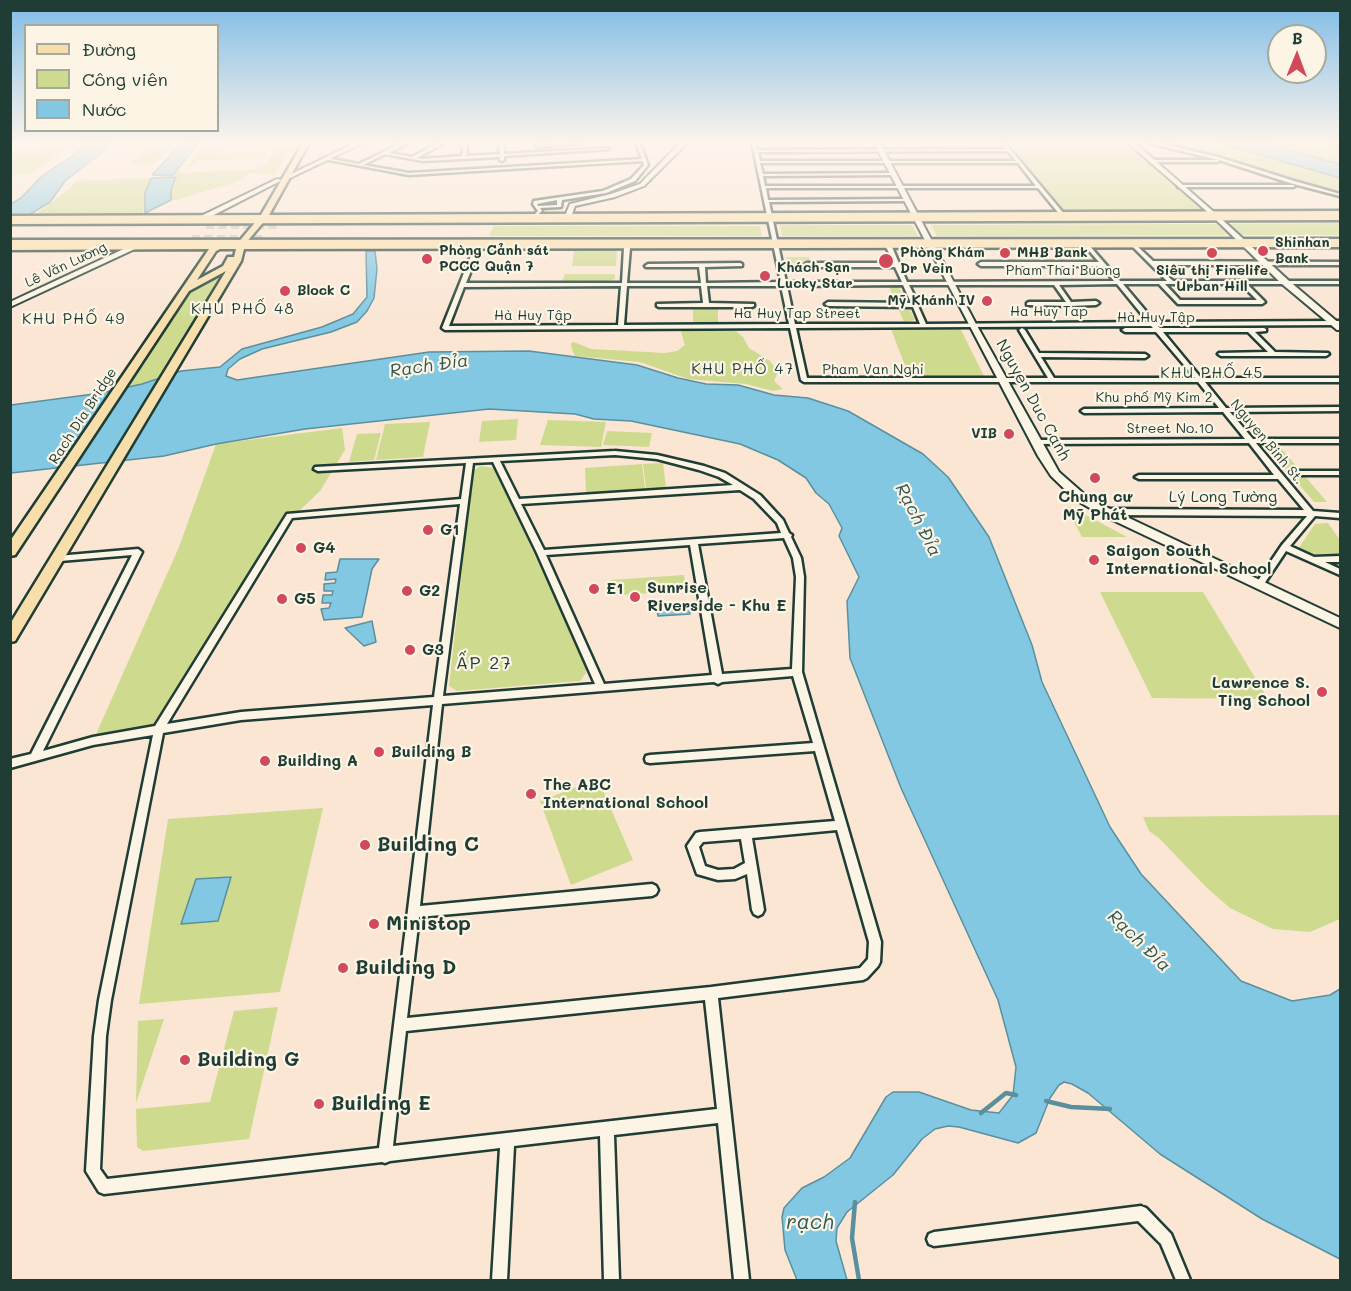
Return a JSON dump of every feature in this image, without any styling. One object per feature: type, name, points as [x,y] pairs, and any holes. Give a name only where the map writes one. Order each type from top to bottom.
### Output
[{"type":"highway","points":[[917,218],[1064,216],[1216,218]]},
{"type":"highway","points":[[58,221],[1341,217]]},
{"type":"highway","points":[[278,225],[570,218],[770,219]]},
{"type":"highway","points":[[10,221],[204,221]]},
{"type":"highway","points":[[10,238],[29,243],[627,246],[776,243]]},
{"type":"highway","points":[[10,245],[192,239]]},
{"type":"highway","points":[[269,244],[1341,241]]},
{"type":"main road","points":[[185,290],[226,268],[238,244],[267,203]]},
{"type":"main road","points":[[488,220],[537,211],[554,211],[570,218]]},
{"type":"main road","points":[[204,221],[256,220]]},
{"type":"main road","points":[[10,637],[60,558],[237,261],[238,244],[256,220]]},
{"type":"main road","points":[[776,243],[889,247],[930,243],[1135,246],[1240,242]]},
{"type":"main road","points":[[29,243],[213,249],[238,244],[269,244]]},
{"type":"main road","points":[[237,261],[269,244]]},
{"type":"main road","points":[[479,244],[627,246]]},
{"type":"main road","name":"Rach Dia Bridge","points":[[10,552],[213,249]]},
{"type":"street","points":[[204,221],[239,203]]},
{"type":"street","points":[[536,203],[537,211]]},
{"type":"street","points":[[554,211],[560,203]]},
{"type":"street","points":[[570,218],[572,204],[576,203]]},
{"type":"street","name":"Pham Van Nghi","points":[[767,203],[804,380],[1004,382]]},
{"type":"street","name":"Nguyen Duc Canh","points":[[909,203],[1035,442],[1050,468],[1061,480],[1080,497],[1106,512],[1341,623]]},
{"type":"street","points":[[1053,203],[1064,216]]},
{"type":"street","points":[[1199,203],[1285,282],[1339,326]]},
{"type":"street","points":[[462,285],[479,244]]},
{"type":"street","points":[[621,327],[627,246]]},
{"type":"street","name":"Nguyen Binh St.","points":[[1088,246],[1312,515]]},
{"type":"street","points":[[1135,246],[1171,282]]},
{"type":"street","points":[[889,247],[924,326]]},
{"type":"street","name":"Lê Văn Lương","points":[[10,305],[133,248]]},
{"type":"street","points":[[1152,263],[1341,263]]},
{"type":"street","points":[[981,264],[1103,264]]},
{"type":"street","points":[[648,266],[740,265]]},
{"type":"street","points":[[807,265],[897,265]]},
{"type":"street","points":[[702,266],[706,305]]},
{"type":"street","points":[[1055,282],[1070,304]]},
{"type":"street","points":[[1160,282],[1178,302],[1262,302],[1242,282]]},
{"type":"street","name":"Pham Thai Buong","points":[[462,285],[1339,283]]},
{"type":"street","name":"Hà Huy Tập","points":[[462,285],[445,328],[621,327]]},
{"type":"street","points":[[1029,304],[1096,303]]},
{"type":"street","points":[[828,304],[916,305]]},
{"type":"street","points":[[659,305],[752,305]]},
{"type":"street","name":"Ha Huy Tap","points":[[973,326],[985,324],[1153,324],[1339,326]]},
{"type":"street","name":"Hà Huy Tập","points":[[973,326],[988,330],[1250,330],[1339,326]]},
{"type":"street","name":"Ha Huy Tap Street","points":[[621,327],[973,326]]},
{"type":"street","points":[[1022,330],[1053,381]]},
{"type":"street","points":[[1250,330],[1273,354]]},
{"type":"street","points":[[1221,354],[1326,354]]},
{"type":"street","points":[[1037,355],[1145,356]]},
{"type":"street","points":[[1004,382],[1341,380]]},
{"type":"street","name":"Khu phố Mỹ Kim 2","points":[[1084,411],[1341,409]]},
{"type":"street","name":"Street No.10","points":[[1035,442],[1341,441]]},
{"type":"street","points":[[318,470],[594,453],[637,455],[701,468],[743,487],[769,509],[788,535],[797,558],[800,577],[797,672],[874,942],[874,962],[862,974],[711,993],[400,1025]]},
{"type":"street","points":[[495,459],[541,553],[601,688]]},
{"type":"street","points":[[385,1156],[438,701],[470,460]]},
{"type":"street","points":[[1300,473],[1341,472]]},
{"type":"street","points":[[1139,477],[1280,477]]},
{"type":"street","points":[[517,502],[743,487]]},
{"type":"street","points":[[464,501],[290,516],[159,729],[105,1000],[100,1036],[93,1171],[104,1187],[724,1115]]},
{"type":"street","name":"Lý Long Tường","points":[[1106,512],[1287,512],[1341,515]]},
{"type":"street","points":[[1259,585],[1285,547],[1312,515]]},
{"type":"street","points":[[541,553],[788,535]]},
{"type":"street","points":[[693,542],[718,680]]},
{"type":"street","points":[[1285,547],[1341,572]]},
{"type":"street","points":[[35,756],[138,552],[60,558]]},
{"type":"street","points":[[1311,559],[1341,559]]},
{"type":"street","points":[[10,764],[93,741],[241,716],[797,672]]},
{"type":"street","points":[[650,759],[818,747]]},
{"type":"street","points":[[751,866],[735,874],[718,875],[701,870],[693,846],[700,837],[841,825]]},
{"type":"street","points":[[746,833],[758,910]]},
{"type":"street","points":[[413,912],[652,890]]},
{"type":"street","points":[[711,993],[742,1281]]},
{"type":"street","points":[[607,1129],[612,1281]]},
{"type":"street","points":[[500,1280],[507,1141]]},
{"type":"street","points":[[934,1239],[1142,1213],[1166,1239],[1184,1281]]},
{"type":"green space","points":[[50,203],[144,203],[143,214],[36,214]]},
{"type":"green space","points":[[1058,203],[1194,203],[1202,210],[1064,210]]},
{"type":"green space","points":[[1340,223],[1340,235],[1241,235],[1229,224]]},
{"type":"green space","points":[[1217,224],[1228,235],[937,236],[931,225]]},
{"type":"green space","points":[[780,225],[912,225],[918,236],[782,236]]},
{"type":"green space","points":[[494,226],[760,226],[762,236],[489,236]]},
{"type":"green space","points":[[574,251],[617,251],[616,266],[572,266]]},
{"type":"green space","points":[[786,257],[809,257],[810,262],[804,263],[805,267],[812,268],[814,274],[790,274]]},
{"type":"green space","points":[[226,273],[160,378],[126,388],[188,291]]},
{"type":"green space","points":[[565,274],[615,274],[615,279],[562,281]]},
{"type":"green space","points":[[889,287],[899,287],[915,320],[904,322]]},
{"type":"green space","points":[[693,306],[718,306],[718,324],[693,323]]},
{"type":"green space","points":[[960,328],[984,376],[909,376],[891,329]]},
{"type":"green space","points":[[684,329],[736,331],[743,337],[749,348],[770,361],[778,372],[774,381],[783,389],[773,391],[746,384],[688,379],[640,362],[575,356],[572,350],[571,343],[574,342],[591,349],[665,353],[677,351],[685,345],[681,332]]},
{"type":"green space","points":[[518,419],[516,440],[479,442],[482,421]]},
{"type":"green space","points":[[548,420],[606,422],[601,447],[540,445]]},
{"type":"green space","points":[[430,422],[423,457],[376,460],[385,424]]},
{"type":"green space","points":[[342,428],[345,450],[320,491],[298,512],[287,515],[159,729],[93,741],[179,547],[216,444]]},
{"type":"green space","points":[[607,431],[652,433],[649,447],[603,445]]},
{"type":"green space","points":[[381,433],[374,460],[349,462],[357,434]]},
{"type":"green space","points":[[1281,448],[1327,502],[1314,502],[1269,449]]},
{"type":"green space","points":[[663,463],[666,488],[646,489],[643,464]]},
{"type":"green space","points":[[642,464],[645,489],[586,493],[585,468]]},
{"type":"green space","points":[[480,466],[494,468],[586,665],[586,673],[580,681],[457,691],[449,686],[473,471]]},
{"type":"green space","points":[[1066,507],[1071,507],[1127,537],[1082,537]]},
{"type":"green space","points":[[1328,523],[1340,540],[1340,554],[1310,555],[1298,549],[1315,524]]},
{"type":"green space","points":[[684,575],[686,590],[611,596],[610,580]]},
{"type":"green space","points":[[1100,592],[1203,592],[1268,699],[1152,698]]},
{"type":"green space","points":[[598,779],[633,860],[571,885],[540,801]]},
{"type":"green space","points":[[323,808],[280,992],[139,1004],[168,819]]},
{"type":"green space","points":[[1340,815],[1340,919],[1310,932],[1273,929],[1230,908],[1207,888],[1159,838],[1149,831],[1143,817]]},
{"type":"green space","points":[[278,1007],[249,1139],[143,1151],[137,1147],[136,1109],[210,1102],[234,1011]]},
{"type":"green space","points":[[164,1019],[136,1103],[138,1021]]},
{"type":"water","points":[[12,203],[48,203],[11,226]]},
{"type":"water","points":[[145,203],[165,203],[145,213]]},
{"type":"water","points":[[366,251],[375,251],[377,269],[374,298],[367,311],[357,322],[331,332],[262,349],[240,359],[228,369],[226,376],[237,380],[429,352],[529,351],[637,365],[706,384],[738,385],[774,395],[808,398],[848,411],[923,454],[948,477],[989,537],[1032,645],[1042,682],[1110,827],[1141,874],[1241,981],[1292,1001],[1330,995],[1340,989],[1340,1259],[1262,1219],[1160,1154],[1088,1093],[1064,1082],[1050,1098],[1036,1133],[1018,1143],[959,1127],[948,1126],[935,1129],[922,1139],[893,1175],[847,1212],[837,1228],[836,1241],[847,1280],[797,1280],[785,1250],[782,1217],[784,1208],[802,1188],[824,1177],[850,1158],[886,1097],[893,1092],[919,1092],[971,1110],[999,1113],[1013,1095],[1016,1067],[998,1000],[901,788],[850,658],[847,601],[859,577],[839,536],[842,528],[829,504],[816,493],[806,478],[778,460],[740,444],[631,421],[594,419],[575,414],[489,409],[305,429],[216,444],[164,456],[11,473],[11,405],[101,393],[142,384],[181,371],[220,367],[242,349],[322,327],[353,314],[367,297]]},
{"type":"water","points":[[340,559],[379,559],[372,569],[362,617],[324,620],[321,609],[329,608],[331,603],[322,603],[323,595],[332,595],[333,591],[324,591],[324,584],[335,583],[336,579],[325,580],[326,573],[337,572]]},
{"type":"water","points":[[688,604],[690,614],[658,616],[656,606]]},
{"type":"water","points":[[372,621],[376,642],[364,646],[345,628]]},
{"type":"water","points":[[231,877],[218,921],[181,924],[196,879]]},
{"type":"waterway","points":[[981,1113],[1006,1093],[1016,1095]]},
{"type":"waterway","points":[[1046,1101],[1071,1107],[1110,1109]]},
{"type":"waterway","points":[[855,1202],[852,1238],[859,1280]]},
{"type":"tunnel","points":[[206,225],[278,225]]},
{"type":"tunnel","points":[[192,239],[267,239]]},
{"type":"place","name":"Shinhan Bank","points":[[1263,251]]},
{"type":"place","name":"MHB Bank","points":[[1005,253]]},
{"type":"place","name":"Siêu thị Finelife Urban Hill","points":[[1212,253]]},
{"type":"place","name":"Phòng Cảnh sát PCCC Quận 7","points":[[427,259]]},
{"type":"place","name":"Phòng Khám Dr Vein","points":[[886,261]]},
{"type":"place","name":"Khách Sạn Lucky Star","points":[[765,276]]},
{"type":"place","name":"Block C","points":[[285,291]]},
{"type":"place","name":"Mỹ Khánh IV","points":[[987,301]]},
{"type":"place","name":"VIB","points":[[1009,434]]},
{"type":"place","name":"Chung cư Mỹ Phát","points":[[1095,478]]},
{"type":"place","name":"G1","points":[[428,530]]},
{"type":"place","name":"G4","points":[[301,548]]},
{"type":"place","name":"Saigon South International School","points":[[1094,560]]},
{"type":"place","name":"E1","points":[[594,589]]},
{"type":"place","name":"G2","points":[[407,591]]},
{"type":"place","name":"Sunrise Riverside - Khu E","points":[[635,597]]},
{"type":"place","name":"G5","points":[[282,599]]},
{"type":"place","name":"G3","points":[[410,650]]},
{"type":"place","name":"Lawrence S. Ting School","points":[[1322,692]]},
{"type":"place","name":"Building B","points":[[379,752]]},
{"type":"place","name":"Building A","points":[[265,761]]},
{"type":"place","name":"The ABC International School","points":[[531,794]]},
{"type":"place","name":"Building C","points":[[365,845]]},
{"type":"place","name":"Ministop","points":[[374,924]]},
{"type":"place","name":"Building D","points":[[343,968]]},
{"type":"place","name":"Building G","points":[[185,1060]]},
{"type":"place","name":"Building E","points":[[319,1104]]},
{"type":"district","name":"KHU PHỐ 48","points":[[243,309]]},
{"type":"district","name":"KHU PHỐ 49","points":[[74,319]]},
{"type":"district","name":"KHU PHỐ 47","points":[[743,369]]},
{"type":"district","name":"KHU PHỐ 45","points":[[1212,373]]},
{"type":"district","name":"ẤP 27","points":[[484,663]]},
{"type":"water label","name":"Rạch Đỉa","points":[[429,366]]},
{"type":"water label","name":"Rạch Đỉa","points":[[918,520]]},
{"type":"water label","name":"Rạch Đỉa","points":[[1139,941]]},
{"type":"water label","name":"rạch","points":[[810,1223]]}]
